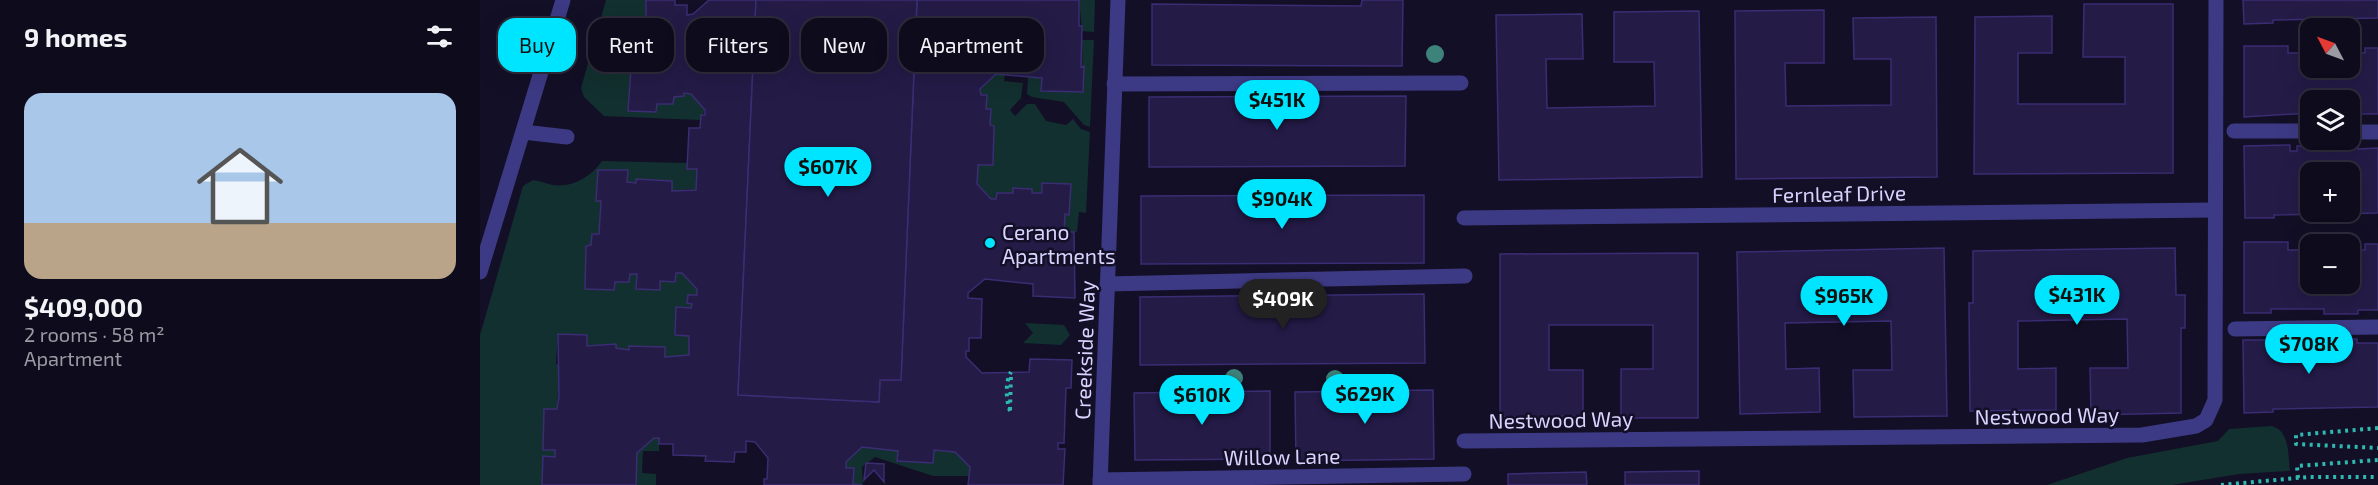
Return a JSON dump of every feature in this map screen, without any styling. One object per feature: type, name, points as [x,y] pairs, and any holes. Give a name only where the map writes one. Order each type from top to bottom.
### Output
[{"type":"street","points":[[480,272],[563,0]]},
{"type":"street","name":"Creekside Way","points":[[1100,483],[1118,0]]},
{"type":"street","name":"Nestwood Way","points":[[1464,441],[2142,435],[2196,426],[2206,420],[2215,400],[2216,0]]},
{"type":"street","points":[[1114,84],[1461,83]]},
{"type":"street","points":[[2234,131],[2300,131]]},
{"type":"street","points":[[522,132],[567,137]]},
{"type":"street","points":[[2360,132],[2378,132]]},
{"type":"street","name":"Fernleaf Drive","points":[[1464,218],[2215,210]]},
{"type":"street","points":[[1107,284],[1465,276]]},
{"type":"street","points":[[2235,329],[2378,327]]},
{"type":"street","name":"Willow Lane","points":[[1100,483],[1464,474]]},
{"type":"path","points":[[1011,372],[1012,404],[1010,411],[1007,394],[1011,372]]},
{"type":"path","points":[[2378,428],[2296,435],[2296,444],[2378,448]]},
{"type":"path","points":[[2298,478],[2297,466],[2378,460]]},
{"type":"path","points":[[2221,485],[2298,478],[2378,477]]},
{"type":"green space","points":[[606,0],[646,0],[646,18],[601,18]]},
{"type":"green space","points":[[1079,0],[1095,0],[1094,32],[1082,31]]},
{"type":"green space","points":[[1082,40],[1094,40],[1090,127],[1084,125],[1064,102],[1032,97],[1027,94],[1028,77],[1042,78],[1042,91],[1083,92]]},
{"type":"green space","points":[[588,63],[588,72],[631,72],[628,111],[656,112],[657,104],[673,104],[674,97],[683,96],[684,93],[691,94],[705,110],[700,120],[604,116],[584,97],[581,88]]},
{"type":"green space","points":[[996,74],[1005,74],[1004,81],[1023,83],[1021,98],[1010,110],[1015,116],[1027,104],[1035,104],[1046,121],[1066,125],[1073,119],[1081,129],[1090,132],[1086,213],[1079,212],[1077,232],[1064,232],[1065,214],[1069,214],[1070,184],[1043,183],[1042,193],[1032,193],[1032,189],[1013,188],[1013,193],[997,193],[996,199],[991,199],[977,184],[978,165],[993,165],[994,126],[990,125],[991,109],[986,109],[987,96],[981,95],[980,89]]},
{"type":"green space","points":[[602,161],[687,163],[687,169],[697,169],[696,190],[685,189],[684,192],[672,191],[672,181],[636,179],[636,183],[627,182],[627,170],[598,170],[596,200],[601,201],[599,234],[592,234],[591,245],[586,246],[585,289],[613,290],[615,282],[629,282],[630,274],[637,274],[636,289],[660,290],[660,281],[675,282],[676,273],[682,273],[697,289],[697,295],[688,295],[687,303],[692,304],[691,308],[677,307],[675,334],[689,336],[689,355],[665,357],[664,347],[629,346],[629,350],[616,348],[615,344],[587,346],[587,335],[558,334],[556,364],[560,365],[557,409],[544,409],[543,449],[555,450],[555,457],[543,457],[542,485],[480,485],[480,335],[523,186],[533,180],[552,185],[574,183],[587,176]]},
{"type":"green space","points":[[1025,323],[1064,325],[1070,335],[1061,345],[1023,343],[1033,333]]},
{"type":"green space","points":[[2272,426],[2278,429],[2285,438],[2290,471],[2239,474],[2172,485],[2047,485],[2127,458],[2218,441],[2229,429]]},
{"type":"green space","points":[[654,438],[659,438],[659,451],[643,451],[642,473],[656,474],[656,485],[636,485],[637,453]]},
{"type":"green space","points":[[862,447],[898,451],[898,461],[933,463],[934,450],[955,452],[970,467],[969,476],[933,476],[875,457],[862,467],[863,485],[853,484],[854,468],[846,468],[846,462]]},
{"type":"building","name":"Cerano Apartments","points":[[646,0],[675,0],[675,5],[687,5],[687,15],[693,14],[709,0],[756,0],[755,18],[686,18],[686,72],[753,72],[738,395],[879,402],[880,380],[901,380],[914,72],[1044,72],[1044,18],[916,18],[917,0],[1079,0],[1079,26],[1082,26],[1081,67],[1084,66],[1083,92],[1041,91],[1042,78],[996,74],[980,89],[981,95],[987,95],[986,109],[991,109],[990,125],[994,126],[993,165],[978,165],[977,184],[991,199],[996,199],[997,193],[1013,193],[1013,188],[1032,189],[1032,193],[1042,193],[1042,183],[1071,184],[1069,215],[1065,214],[1064,232],[1074,232],[1075,298],[1033,296],[1033,284],[985,279],[968,293],[968,298],[982,299],[981,338],[969,338],[969,351],[966,351],[966,357],[982,373],[1029,372],[1030,359],[1072,360],[1071,388],[1066,388],[1064,443],[1058,443],[1058,449],[1065,449],[1063,485],[968,485],[970,467],[955,452],[934,450],[933,463],[897,461],[898,451],[862,447],[846,462],[846,468],[854,468],[853,484],[862,485],[764,485],[764,479],[767,479],[768,458],[755,442],[746,441],[746,452],[735,452],[734,462],[705,461],[706,456],[673,455],[673,444],[659,444],[659,438],[654,438],[637,453],[636,485],[542,485],[543,456],[555,457],[555,450],[543,450],[544,409],[557,409],[559,396],[558,334],[587,335],[587,346],[616,344],[616,348],[629,350],[629,346],[665,347],[665,357],[689,355],[689,336],[675,335],[676,307],[691,308],[692,304],[687,303],[688,295],[697,295],[697,289],[682,273],[676,273],[675,282],[660,281],[660,290],[636,289],[637,274],[630,274],[629,282],[615,282],[614,290],[585,289],[586,246],[591,245],[592,234],[599,234],[601,201],[596,201],[598,170],[628,170],[627,182],[636,183],[636,179],[672,181],[672,191],[696,190],[697,169],[687,169],[689,128],[700,128],[701,115],[705,115],[705,110],[691,94],[684,93],[684,96],[674,97],[673,104],[657,104],[656,112],[628,111],[631,72],[674,72],[674,18],[646,18]]},
{"type":"building","points":[[756,0],[917,0],[916,18],[899,18],[899,72],[914,72],[901,380],[880,380],[879,402],[738,395],[753,72],[789,72],[789,18],[755,18]]},
{"type":"building","points":[[1362,0],[1403,0],[1402,66],[1152,65],[1152,4],[1361,6]]},
{"type":"building","points":[[2243,0],[2378,0],[2378,18],[2300,18],[2273,20],[2273,23],[2244,24]]},
{"type":"building","points":[[2084,4],[2173,4],[2173,173],[1974,174],[1975,17],[2052,16],[2052,53],[2018,53],[2018,104],[2125,104],[2125,57],[2083,57]]},
{"type":"building","points":[[1824,10],[1824,63],[1785,63],[1786,106],[1891,105],[1891,59],[1854,59],[1853,18],[1936,17],[1937,177],[1736,179],[1735,11]]},
{"type":"building","points":[[1699,11],[1702,177],[1499,180],[1496,15],[1582,14],[1583,59],[1546,59],[1547,108],[1655,106],[1654,62],[1614,62],[1614,12]]},
{"type":"building","points":[[2244,46],[2288,46],[2288,53],[2300,53],[2300,78],[2360,78],[2360,53],[2365,53],[2365,48],[2378,48],[2378,114],[2360,114],[2360,90],[2300,90],[2300,114],[2244,117]]},
{"type":"building","points":[[1406,96],[1405,166],[1149,167],[1149,97]]},
{"type":"building","points":[[2290,145],[2290,151],[2297,151],[2297,146],[2300,146],[2300,150],[2378,148],[2378,213],[2360,213],[2360,162],[2300,162],[2300,214],[2274,215],[2274,218],[2245,218],[2244,146]]},
{"type":"building","points":[[1424,195],[1424,263],[1141,264],[1141,196]]},
{"type":"building","points":[[2244,242],[2288,242],[2288,250],[2300,250],[2300,294],[2360,294],[2360,250],[2365,250],[2365,244],[2378,244],[2378,310],[2358,310],[2358,314],[2324,314],[2324,309],[2271,309],[2271,313],[2244,313]]},
{"type":"building","points":[[1944,248],[1947,416],[1854,417],[1853,370],[1892,370],[1891,321],[1785,323],[1786,369],[1819,368],[1820,412],[1740,414],[1737,252]]},
{"type":"building","points":[[2175,248],[2176,295],[2185,295],[2185,328],[2181,328],[2181,413],[2091,415],[2090,368],[2128,368],[2127,319],[2018,321],[2018,369],[2056,368],[2056,410],[1970,411],[1969,303],[1973,303],[1973,251]]},
{"type":"building","points":[[1698,253],[1698,418],[1621,418],[1621,369],[1653,369],[1653,325],[1549,325],[1549,370],[1583,370],[1583,416],[1500,417],[1500,254]]},
{"type":"building","points":[[1424,294],[1425,363],[1140,365],[1140,297]]},
{"type":"building","points":[[2329,339],[2329,344],[2339,344],[2339,339],[2357,339],[2357,343],[2378,343],[2378,407],[2273,409],[2273,412],[2244,413],[2243,340],[2289,340],[2289,345],[2296,345],[2296,340]]},
{"type":"building","points":[[1433,390],[1434,459],[1296,461],[1295,392]]},
{"type":"building","points":[[1270,391],[1270,459],[1135,460],[1134,393]]},
{"type":"building","points":[[866,463],[884,464],[884,482],[874,470],[864,480]]},
{"type":"building","points":[[1699,471],[1699,485],[1625,485],[1625,472]]},
{"type":"building","points":[[1586,472],[1587,485],[1508,485],[1508,474]]},
{"type":"place","name":"Cerano Apartments","points":[[990,243]]}]
